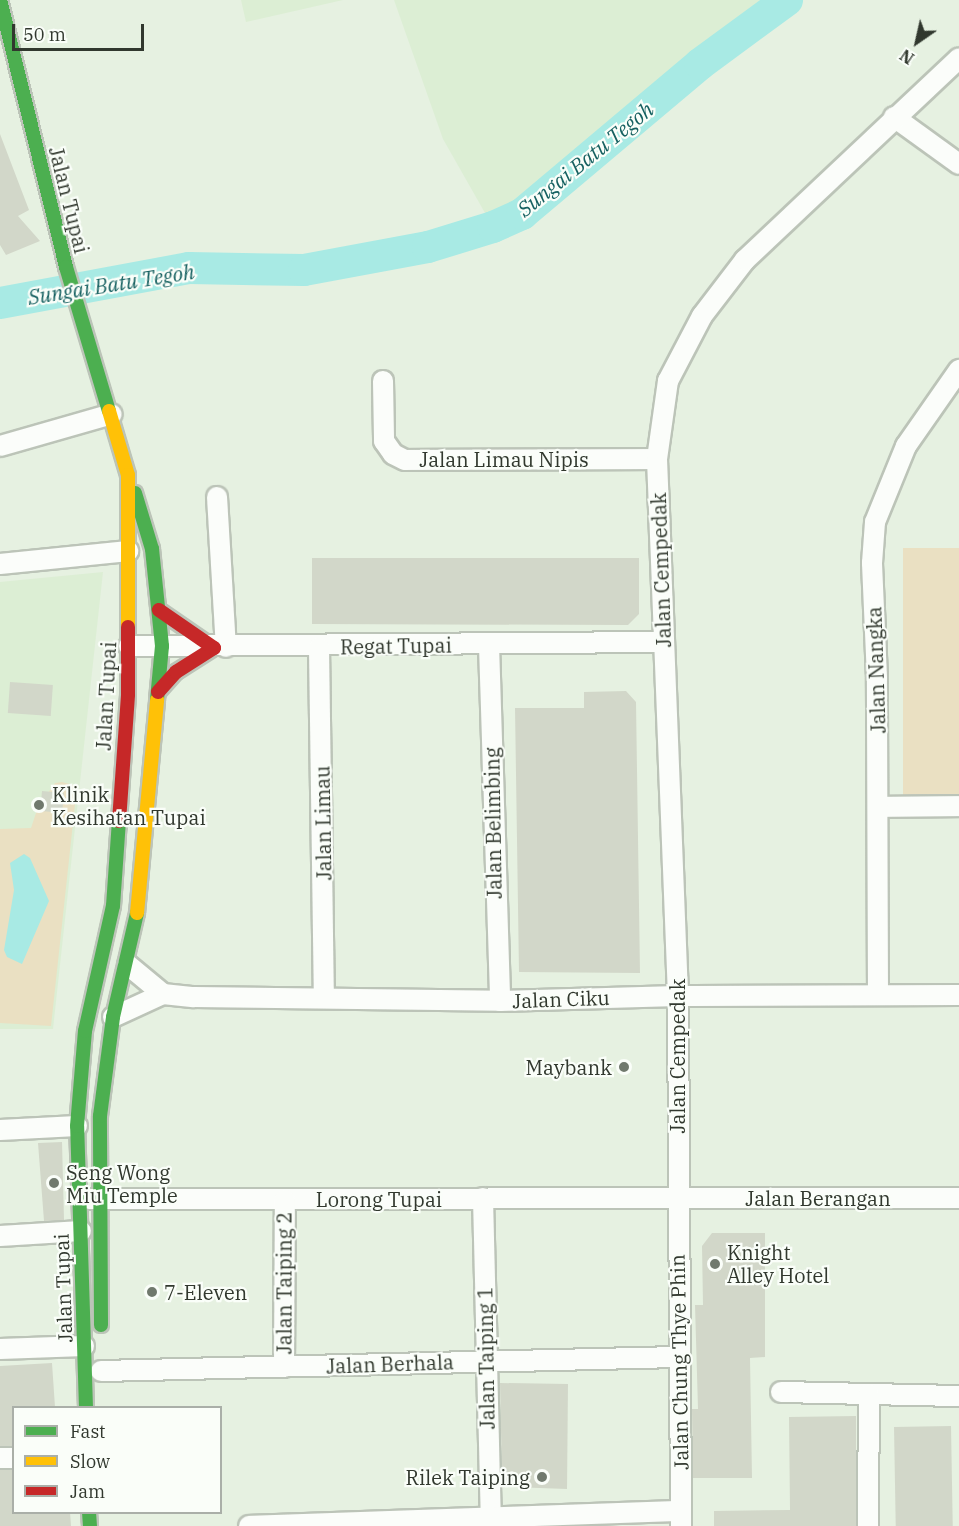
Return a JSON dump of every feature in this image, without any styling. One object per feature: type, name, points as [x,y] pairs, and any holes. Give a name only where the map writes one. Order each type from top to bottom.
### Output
[{"type":"main road","name":"Jalan Tupai","points":[[0,0],[63,255],[112,414],[128,475],[146,522],[162,646],[140,888],[128,965],[113,1017],[100,1116],[98,1361],[86,1406]]},
{"type":"main road","name":"Jalan Tupai","points":[[98,1361],[81,1231],[77,1126],[85,1031],[113,906],[129,646],[128,475]]},
{"type":"main road","points":[[158,692],[176,672],[220,647],[159,610]]},
{"type":"street","name":"Jalan Cempedak","points":[[678,1199],[678,996],[657,459],[668,381],[708,307],[745,260],[959,58]]},
{"type":"street","points":[[894,117],[959,164]]},
{"type":"street","name":"Jalan Nangka","points":[[878,994],[879,807],[872,563],[875,522],[888,484],[906,446],[959,370]]},
{"type":"street","name":"Jalan Limau Nipis","points":[[383,381],[384,441],[393,454],[405,460],[657,459]]},
{"type":"street","points":[[0,446],[112,414]]},
{"type":"street","points":[[217,497],[220,647]]},
{"type":"street","points":[[0,564],[128,551]]},
{"type":"street","name":"Regat Tupai","points":[[129,646],[319,648],[663,642]]},
{"type":"street","name":"Jalan Belimbing","points":[[489,645],[500,1001]]},
{"type":"street","name":"Jalan Limau","points":[[319,648],[324,998]]},
{"type":"street","points":[[879,807],[959,806]]},
{"type":"street","points":[[113,1017],[163,994],[128,965]]},
{"type":"street","name":"Jalan Ciku","points":[[163,994],[500,1001],[678,996],[959,995]]},
{"type":"street","points":[[0,1130],[77,1126]]},
{"type":"street","name":"Jalan Taiping 1","points":[[483,1198],[485,1362],[491,1517]]},
{"type":"street","name":"Jalan Berangan","points":[[678,1199],[959,1198]]},
{"type":"street","name":"Lorong Tupai","points":[[81,1199],[678,1199]]},
{"type":"street","name":"Jalan Chung Thye Phin","points":[[678,1199],[681,1519]]},
{"type":"street","name":"Jalan Taiping 2","points":[[284,1367],[285,1200]]},
{"type":"street","points":[[0,1236],[81,1231]]},
{"type":"street","name":"Jalan Berhala","points":[[0,1349],[98,1361],[284,1367],[679,1356]]},
{"type":"street","points":[[781,1392],[959,1396]]},
{"type":"street","points":[[868,1526],[869,1394]]},
{"type":"street","points":[[249,1526],[491,1517],[681,1519]]},
{"type":"shaded area","points":[[241,0],[343,0],[246,22]]},
{"type":"shaded area","points":[[394,0],[784,0],[493,227],[443,139]]},
{"type":"shaded area","points":[[903,548],[959,548],[959,797],[903,797]]},
{"type":"shaded area","name":"Klinik Kesihatan Tupai","points":[[103,572],[53,1029],[0,1029],[0,582]]},
{"type":"shaded area","points":[[62,782],[77,786],[51,1026],[0,1023],[0,829],[31,828],[38,807],[55,783]]},
{"type":"water","points":[[24,854],[30,858],[49,901],[22,964],[7,957],[4,950],[14,890],[10,863]]},
{"type":"building","points":[[0,134],[29,210],[18,216],[40,241],[6,255],[0,245]]},
{"type":"building","points":[[312,558],[639,558],[639,614],[628,625],[312,624]]},
{"type":"building","points":[[10,682],[53,685],[51,716],[8,713]]},
{"type":"building","points":[[626,691],[636,702],[640,973],[519,972],[515,708],[584,708],[584,692]]},
{"type":"building","points":[[42,791],[64,793],[62,813],[40,811]]},
{"type":"building","name":"Seng Wong Miu Temple","points":[[62,1142],[64,1220],[44,1221],[38,1143]]},
{"type":"building","points":[[712,1233],[765,1233],[765,1357],[750,1358],[752,1478],[693,1478],[692,1409],[698,1409],[695,1305],[703,1305],[702,1246]]},
{"type":"building","points":[[52,1363],[55,1406],[12,1406],[12,1446],[0,1446],[0,1366]]},
{"type":"building","points":[[500,1383],[568,1384],[567,1489],[512,1487],[502,1480]]},
{"type":"building","points":[[856,1416],[856,1526],[714,1526],[714,1511],[790,1510],[789,1417]]},
{"type":"building","points":[[951,1426],[953,1526],[896,1526],[894,1427]]},
{"type":"building","points":[[0,1470],[12,1470],[12,1514],[70,1514],[71,1526],[0,1526]]},
{"type":"waterway","name":"Sungai Batu Tegoh","points":[[0,303],[189,268],[304,270],[428,247],[493,227],[522,214],[700,64],[787,0]]},
{"type":"traffic: fast","points":[[0,0],[66,267],[109,411]]},
{"type":"traffic: fast","points":[[135,493],[152,549],[162,646],[157,700]]},
{"type":"traffic: fast","points":[[86,1406],[77,1126],[85,1031],[113,906],[119,821]]},
{"type":"traffic: fast","points":[[101,1325],[100,1116],[113,1017],[137,913]]},
{"type":"traffic: fast","points":[[89,1514],[90,1526]]},
{"type":"traffic: slow","points":[[109,411],[128,475],[128,627]]},
{"type":"traffic: slow","points":[[137,913],[157,700]]},
{"type":"traffic: jam","points":[[158,692],[176,672],[214,648],[159,610]]},
{"type":"traffic: jam","points":[[119,821],[128,694],[128,627]]},
{"type":"place","name":"Klinik Kesihatan Tupai","points":[[39,805]]},
{"type":"place","name":"Maybank","points":[[624,1067]]},
{"type":"place","name":"Seng Wong Miu Temple","points":[[54,1183]]},
{"type":"place","name":"Knight Alley Hotel","points":[[715,1264]]},
{"type":"place","name":"7-Eleven","points":[[152,1292]]},
{"type":"place","name":"Rilek Taiping","points":[[542,1477]]}]
